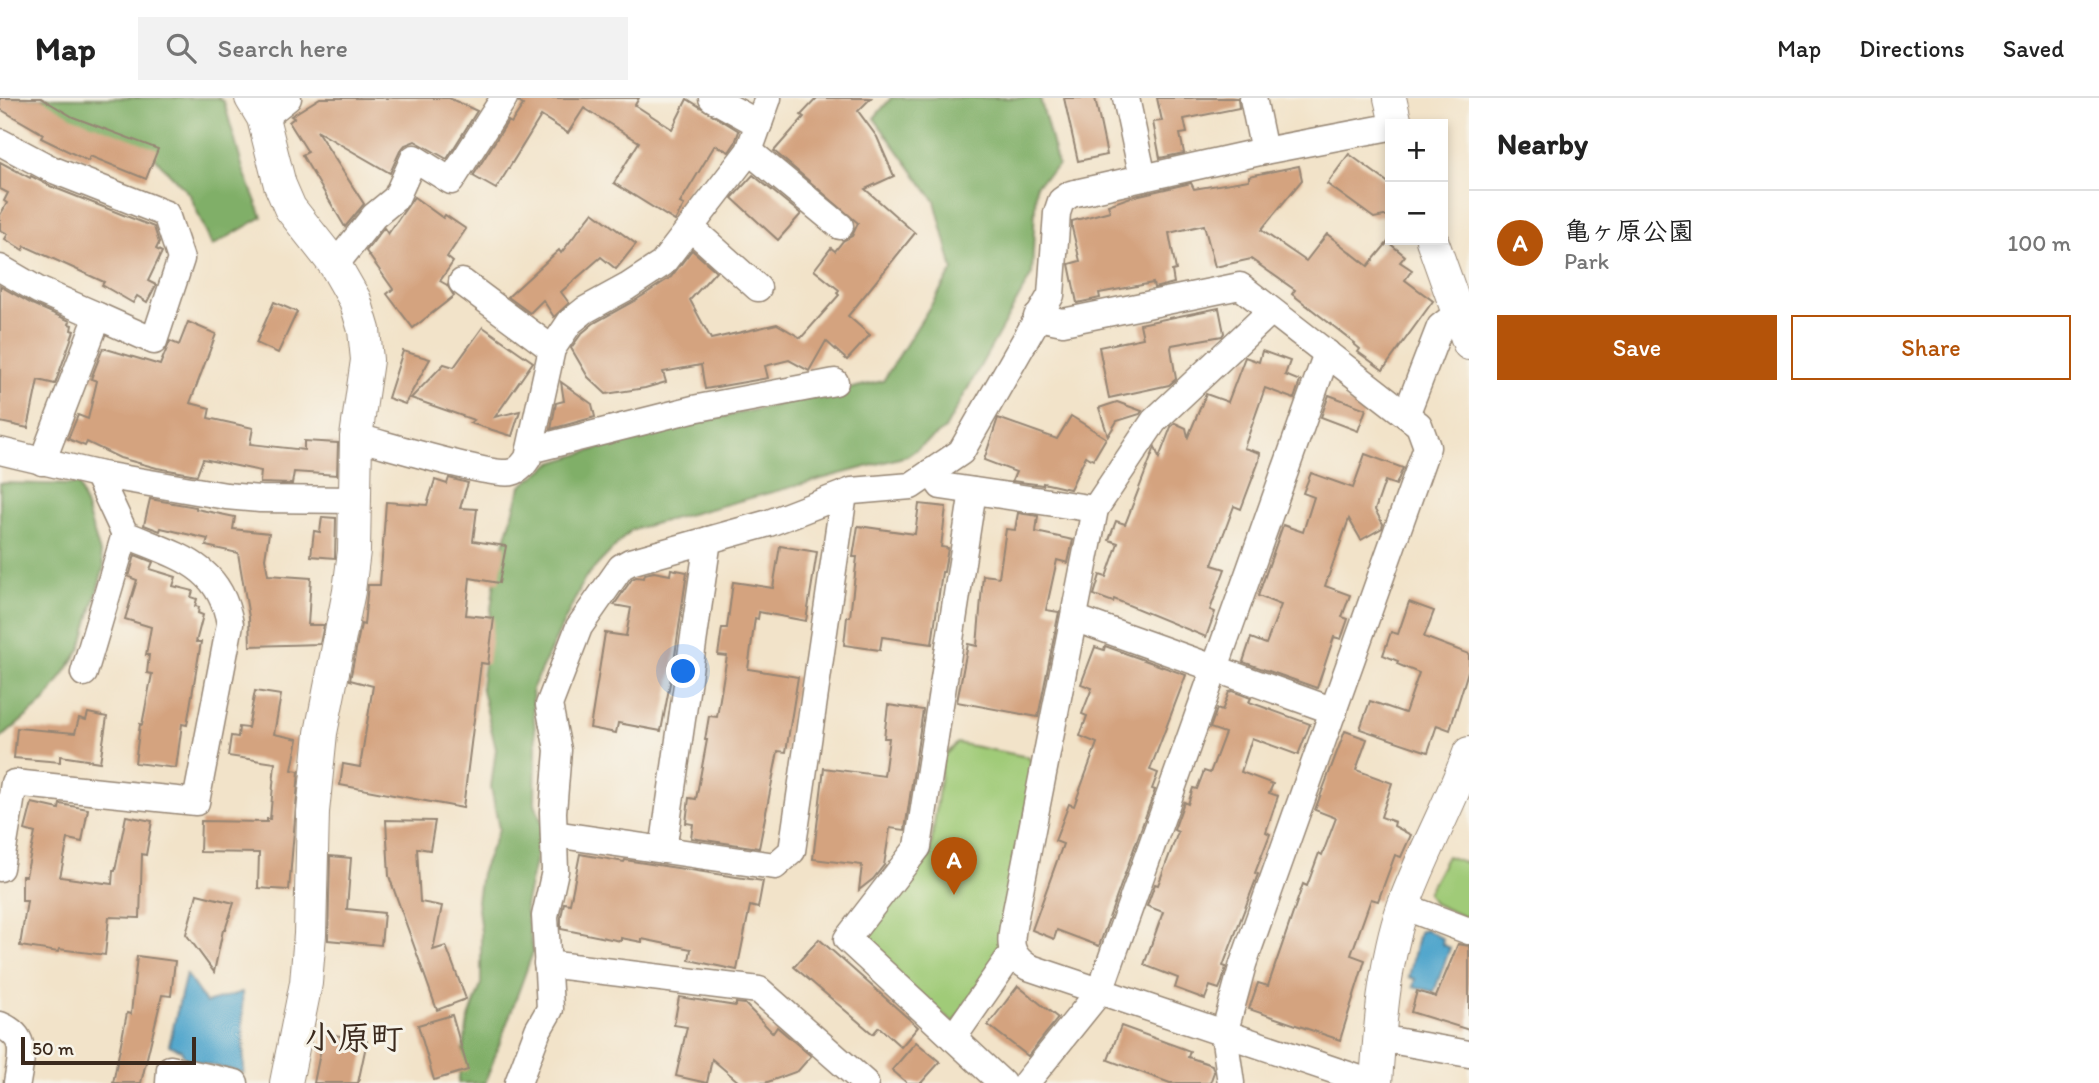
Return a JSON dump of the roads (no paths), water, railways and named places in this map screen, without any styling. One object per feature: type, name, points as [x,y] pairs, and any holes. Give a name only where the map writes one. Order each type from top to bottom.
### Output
[{"type":"street","points":[[286,1083],[306,983],[313,812],[320,733],[349,591],[357,500],[356,437],[367,360],[364,330],[355,300],[335,265],[290,208],[280,185],[257,108],[288,98]]},
{"type":"street","points":[[335,265],[374,216],[396,198],[414,158],[451,181],[504,98]]},
{"type":"street","points":[[712,98],[759,124]]},
{"type":"street","points":[[356,437],[487,471],[510,474],[522,467],[528,458],[552,349],[570,321],[662,264],[748,151],[768,98]]},
{"type":"street","points":[[1126,98],[1143,178]]},
{"type":"street","points":[[1252,98],[1264,151]]},
{"type":"street","points":[[1391,98],[1395,119]]},
{"type":"street","points":[[523,1082],[538,1030],[550,1009],[545,916],[555,871],[553,812],[558,750],[548,705],[579,627],[621,567],[630,562],[769,523],[852,491],[911,486],[961,452],[1051,295],[1057,213],[1061,201],[1071,194],[1264,151],[1385,128]]},
{"type":"street","points":[[0,142],[51,169],[166,214],[181,259],[154,341],[38,290],[0,268]]},
{"type":"street","points":[[748,151],[840,226]]},
{"type":"street","points":[[691,228],[758,288]]},
{"type":"street","points":[[1434,245],[1469,344]]},
{"type":"street","points":[[462,282],[552,349]]},
{"type":"street","points":[[1038,317],[1063,322],[1240,286],[1419,425],[1427,447],[1243,964],[1224,1034],[1231,1083]]},
{"type":"street","points":[[1271,311],[1154,421],[1095,509],[1014,920],[1011,938],[1013,952],[1018,960],[1028,967],[1374,1083],[1393,942],[1403,906],[1469,753]]},
{"type":"street","points":[[1406,415],[1440,327],[1458,313]]},
{"type":"street","points":[[42,462],[98,316]]},
{"type":"street","points":[[1026,1083],[1100,991],[1327,353]]},
{"type":"street","points":[[530,450],[693,410],[835,382]]},
{"type":"street","points":[[0,451],[97,474],[226,496],[357,500]]},
{"type":"street","points":[[931,472],[940,486],[1095,509]]},
{"type":"street","points":[[0,868],[14,783],[196,802],[230,624],[227,607],[215,582],[202,570],[125,534],[97,474]]},
{"type":"street","points":[[973,491],[918,847],[847,939],[1002,1083]]},
{"type":"street","points":[[554,834],[775,866],[792,851],[844,494]]},
{"type":"street","points":[[84,673],[125,534]]},
{"type":"street","points":[[663,850],[708,540]]},
{"type":"street","points":[[1074,618],[1334,711]]},
{"type":"street","points":[[1403,906],[1469,931]]},
{"type":"street","points":[[953,1038],[1013,952]]},
{"type":"street","points":[[547,964],[759,989],[865,1083]]},
{"type":"street","points":[[0,1024],[12,1030],[20,1040],[22,1050],[17,1083]]},
{"type":"street","points":[[1379,1038],[1469,1054]]},
{"type":"street","points":[[169,1083],[170,1069],[235,1083]]},
{"type":"water","points":[[1425,929],[1443,939],[1442,944],[1450,948],[1434,992],[1413,986],[1415,979],[1409,977],[1419,932]]},
{"type":"water","points":[[186,974],[206,1003],[242,992],[244,1073],[185,1059],[181,1050],[169,1045]]},
{"type":"place","name":"亀ヶ原公園","points":[[954,895]]},
{"type":"district","name":"小原町","points":[[354,1037]]}]
